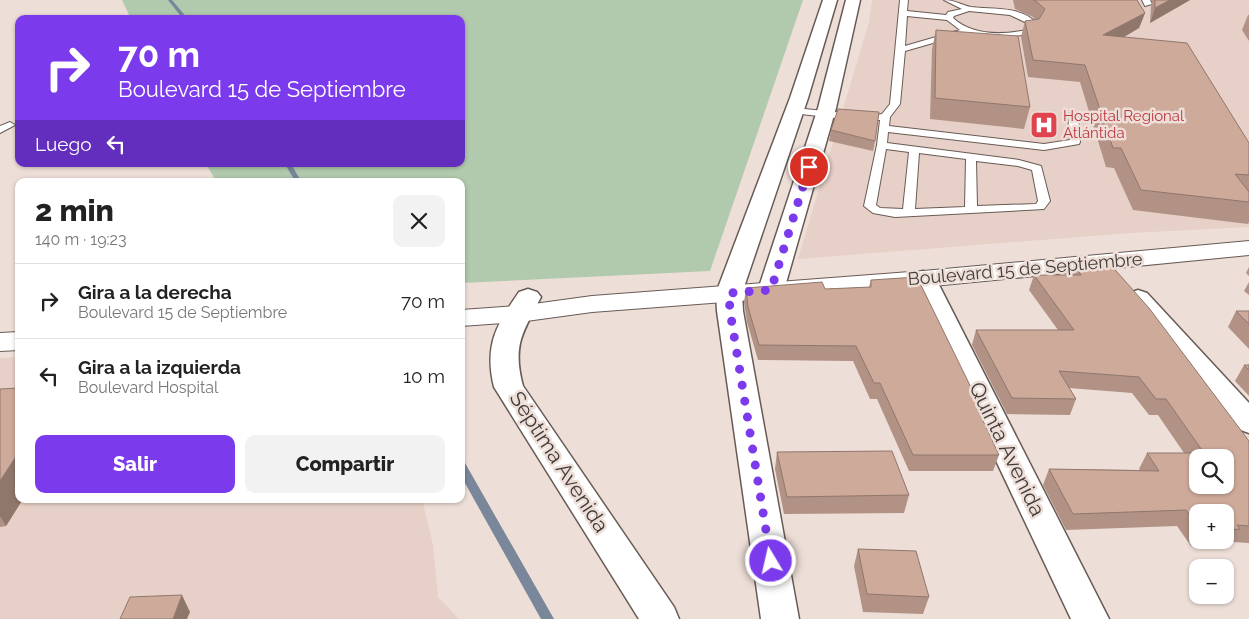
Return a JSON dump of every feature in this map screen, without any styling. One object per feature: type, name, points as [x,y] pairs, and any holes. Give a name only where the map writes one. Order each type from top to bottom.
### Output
[{"type":"street","points":[[780,619],[731,320],[729,293],[795,110],[830,0]]},
{"type":"street","points":[[771,290],[825,114],[853,0]]},
{"type":"street","name":"Boulevard 15 de Septiembre","points":[[465,301],[524,306],[592,304],[923,279],[1249,248]]},
{"type":"street","points":[[1106,262],[1249,422]]},
{"type":"street","name":"Quinta Avenida","points":[[923,279],[1090,619]]},
{"type":"street","name":"Boulevard 15 de Septiembre","points":[[465,317],[524,306]]},
{"type":"street","name":"Séptima Avenida","points":[[524,306],[509,332],[503,349],[503,368],[509,387],[660,619]]},
{"type":"street","points":[[0,342],[15,341]]},
{"type":"lane","points":[[882,145],[1019,163],[1037,168],[1044,201],[1040,207],[895,214],[877,211],[870,206],[882,145],[884,122],[895,104],[904,0]]},
{"type":"lane","points":[[948,0],[969,9]]},
{"type":"lane","points":[[903,13],[949,18],[955,24],[969,30],[992,35],[1014,35],[1030,32],[1035,25],[1028,18],[1011,12],[989,9],[958,11],[951,14],[949,18]]},
{"type":"lane","points":[[901,50],[969,30]]},
{"type":"lane","points":[[795,110],[871,118],[884,122],[1044,147],[1075,142],[1073,114]]},
{"type":"lane","points":[[0,130],[10,125]]},
{"type":"lane","points":[[909,212],[914,149]]},
{"type":"lane","points":[[971,156],[971,209]]},
{"type":"shaded area","name":"Hospital Regional Atlántida","points":[[872,0],[1249,0],[1249,227],[1131,233],[798,259],[869,22]]},
{"type":"shaded area","points":[[15,357],[15,503],[423,503],[433,545],[438,597],[459,619],[0,619],[0,358]]},
{"type":"green space","points":[[122,0],[803,0],[710,271],[465,283],[465,178],[214,178],[208,167],[465,167],[465,15],[129,15]]},
{"type":"building","points":[[1033,0],[1137,0],[1145,13],[1103,35],[1187,43],[1249,143],[1249,175],[1235,174],[1249,192],[1249,202],[1141,190],[1121,148],[1113,148],[1085,65],[1033,60],[1025,21],[1039,19],[1045,9]]},
{"type":"building","points":[[1155,0],[1170,0],[1155,8]]},
{"type":"building","points":[[936,30],[1018,36],[1030,107],[935,98]]},
{"type":"building","points":[[838,109],[879,112],[875,141],[831,130]]},
{"type":"building","points":[[1074,263],[1109,263],[1149,308],[1249,441],[1249,526],[1237,525],[1240,529],[1234,529],[1234,504],[1189,504],[1189,514],[1186,510],[1073,514],[1049,469],[1159,471],[1147,453],[1189,453],[1189,494],[1234,494],[1234,449],[1201,449],[1166,399],[1156,399],[1139,377],[1059,371],[1076,399],[1012,398],[976,330],[1074,330],[1034,275],[1081,275]]},
{"type":"building","points":[[917,277],[983,412],[979,412],[999,455],[913,455],[880,383],[874,383],[856,346],[759,345],[748,307],[746,288],[822,282],[825,289],[871,287],[871,280]]},
{"type":"building","points":[[1236,311],[1249,311],[1249,324]]},
{"type":"building","points":[[15,388],[15,458],[0,481],[0,389]]},
{"type":"building","points":[[892,451],[909,495],[787,497],[777,452]]},
{"type":"building","points":[[858,549],[916,551],[929,597],[867,594]]},
{"type":"building","points":[[182,595],[173,619],[120,619],[130,597]]},
{"type":"waterway","points":[[170,0],[183,15]]},
{"type":"waterway","points":[[290,167],[296,178]]},
{"type":"waterway","points":[[465,473],[548,619]]},
{"type":"place","name":"Hospital Regional Atlántida","points":[[1044,125]]},
{"type":"route","points":[[771,561],[730,311],[729,293],[771,290],[809,167]]}]
